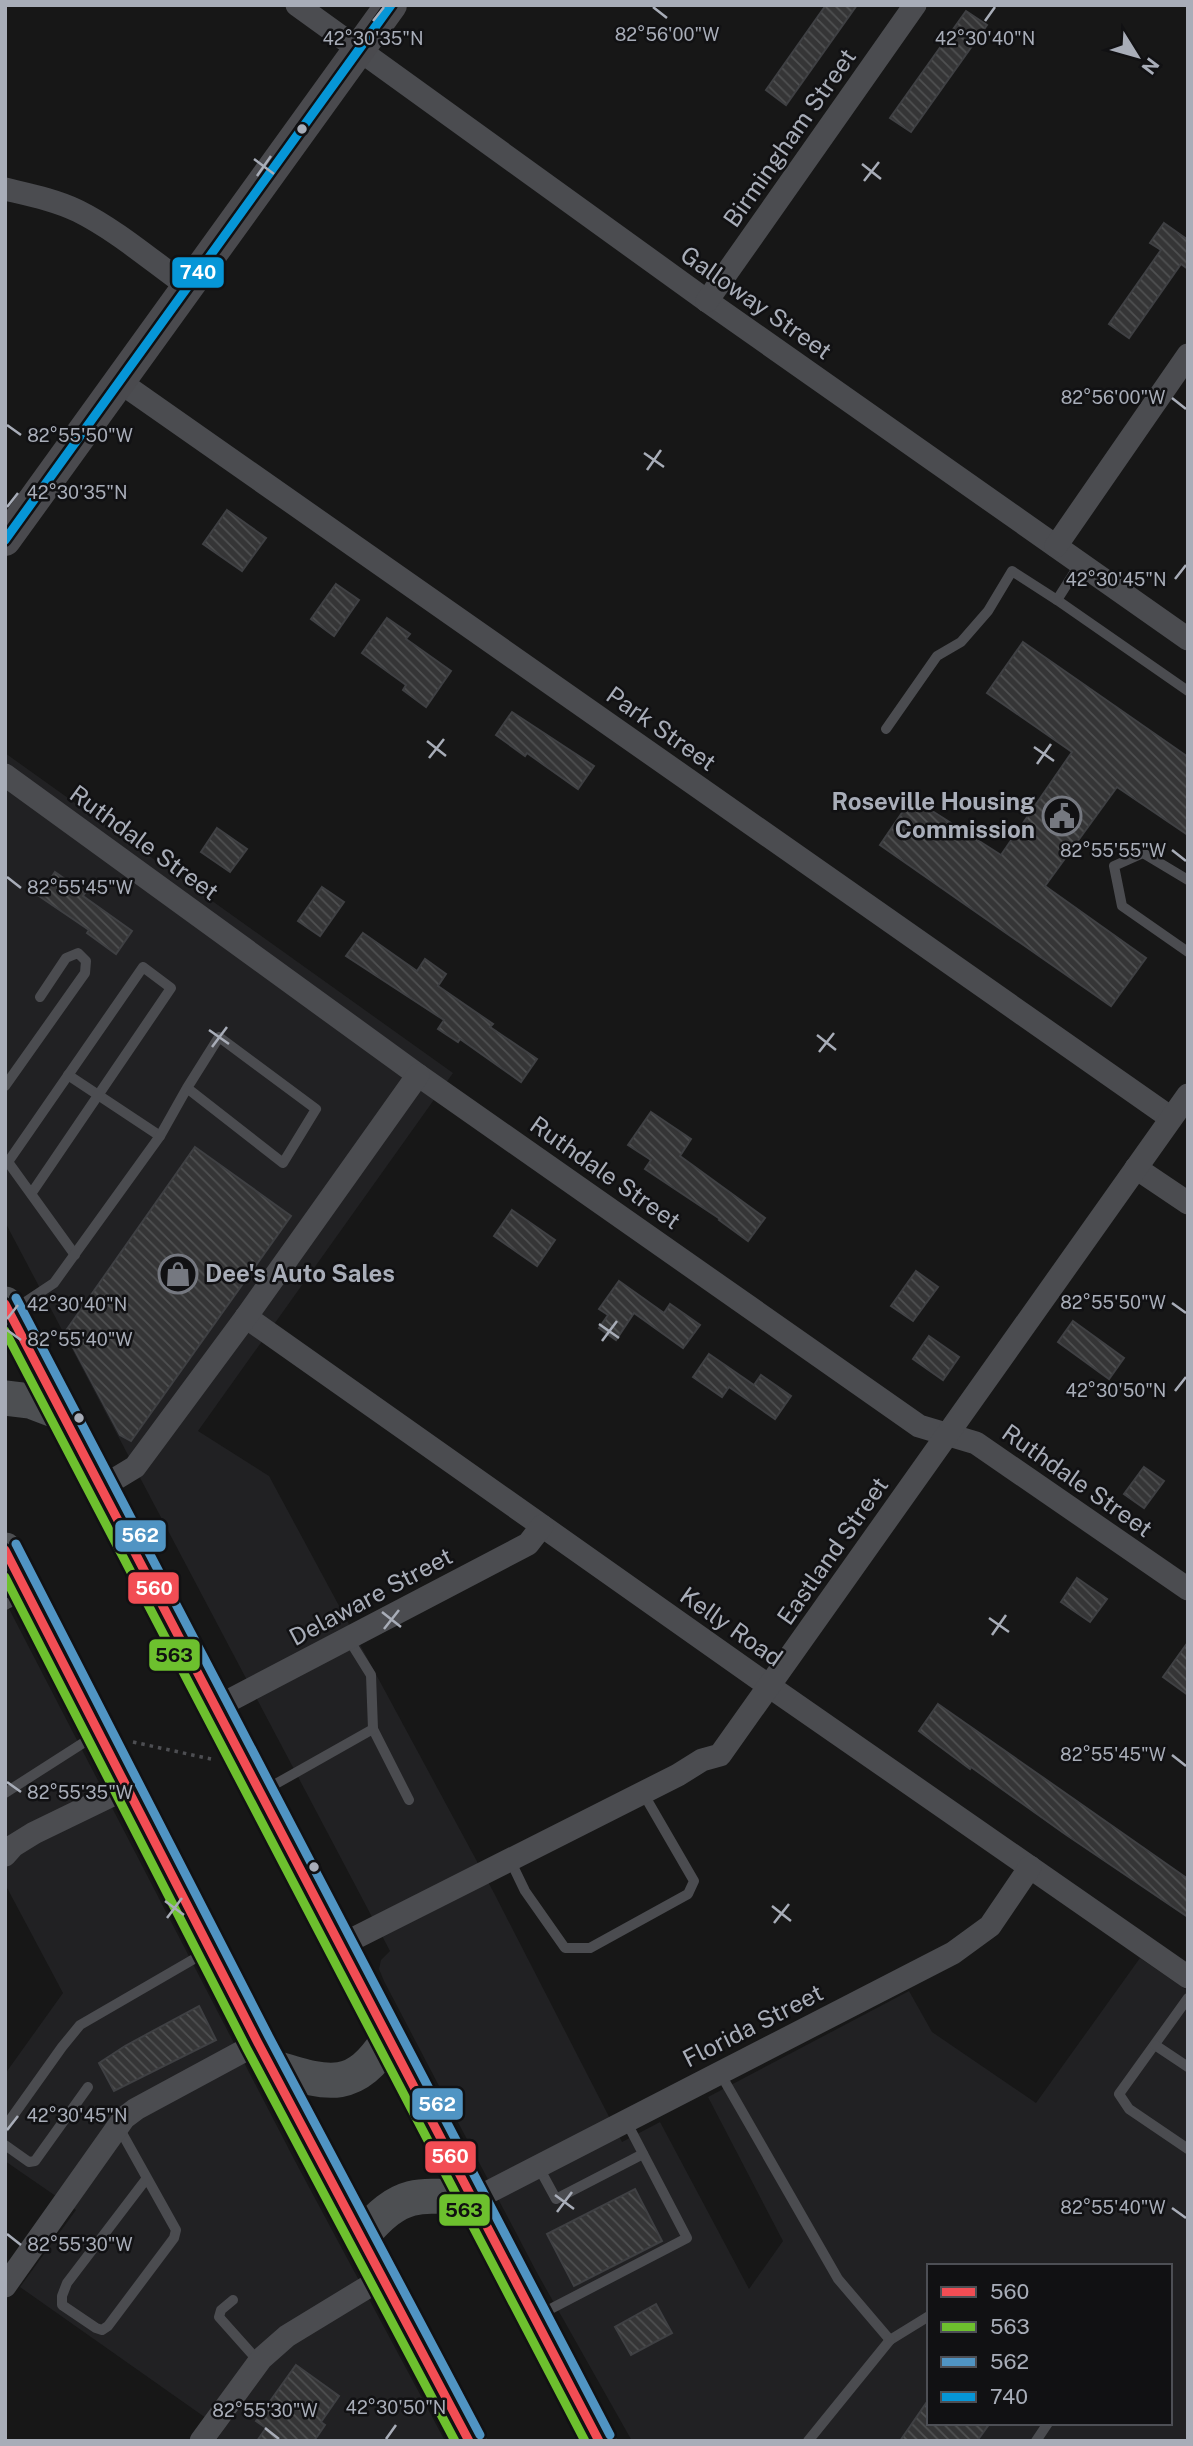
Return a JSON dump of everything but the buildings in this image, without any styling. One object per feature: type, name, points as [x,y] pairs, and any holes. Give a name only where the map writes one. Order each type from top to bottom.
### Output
[{"type":"main road","points":[[5,540],[190,288],[391,5]]},
{"type":"main road","points":[[7,1308],[599,2441]]},
{"type":"main road","points":[[5,1398],[30,1401],[64,1414]]},
{"type":"main road","points":[[5,1550],[16,1599],[114,1737],[128,1787],[265,2055],[469,2441]]},
{"type":"main road","points":[[265,2055],[314,2080],[334,2080],[352,2077],[365,2070],[376,2059],[389,2038]]},
{"type":"main road","points":[[362,2236],[388,2208],[402,2200],[431,2196],[473,2200]]},
{"type":"street","name":"Galloway Street","points":[[297,5],[357,51],[707,301],[1188,639]]},
{"type":"street","name":"Birmingham Street","points":[[707,301],[915,5]]},
{"type":"street","points":[[5,189],[54,201],[76,210],[190,288]]},
{"type":"street","points":[[1056,546],[1188,355]]},
{"type":"street","name":"Park Street","points":[[120,382],[1171,1118]]},
{"type":"street","name":"Ruthdale Street","points":[[5,775],[418,1075],[919,1426],[976,1443],[1188,1590]]},
{"type":"street","points":[[103,1488],[135,1467],[246,1317],[418,1075]]},
{"type":"street","points":[[1171,1118],[1188,1095]]},
{"type":"street","name":"Eastland Street","points":[[341,1945],[678,1776],[702,1760],[720,1755],[1171,1118]]},
{"type":"street","points":[[1136,1168],[1188,1203]]},
{"type":"street","name":"Kelly Road","points":[[246,1317],[769,1686],[1188,1977]]},
{"type":"street","name":"Delaware Street","points":[[217,1707],[528,1544],[542,1526]]},
{"type":"street","points":[[6,1850],[34,1833],[128,1787]]},
{"type":"street","name":"Florida Street","points":[[473,2200],[897,1983],[974,1939],[990,1926],[1002,1911],[1030,1867]]},
{"type":"street","points":[[5,2286],[118,2126],[135,2109],[265,2055]]},
{"type":"street","points":[[201,2441],[258,2362],[287,2336],[384,2277]]},
{"type":"lane","points":[[1057,600],[1081,562]]},
{"type":"lane","points":[[886,729],[937,656],[961,642],[988,611],[1012,570],[1188,691]]},
{"type":"lane","points":[[1188,880],[1143,853],[1114,866],[1122,906],[1188,952]]},
{"type":"lane","points":[[5,1086],[85,973],[86,961],[78,953],[66,958],[40,997]]},
{"type":"lane","points":[[31,1194],[171,988],[143,967],[8,1162],[31,1194],[75,1255]]},
{"type":"lane","points":[[7,1308],[54,1283],[160,1136],[187,1088],[219,1037],[316,1109],[283,1163],[187,1088]]},
{"type":"lane","points":[[68,1075],[160,1136]]},
{"type":"lane","points":[[348,1638],[371,1675],[373,1729],[409,1800]]},
{"type":"lane","points":[[261,1791],[373,1729]]},
{"type":"lane","points":[[5,1793],[114,1737]]},
{"type":"lane","points":[[510,1860],[525,1891],[565,1948],[590,1948],[688,1894],[694,1881],[643,1793]]},
{"type":"lane","points":[[5,2127],[80,2025],[212,1949]]},
{"type":"lane","points":[[1188,1998],[1119,2094],[1129,2109],[1188,2149]]},
{"type":"lane","points":[[1155,2045],[1188,2067]]},
{"type":"lane","points":[[720,2073],[838,2279],[890,2340]]},
{"type":"lane","points":[[5,2145],[29,2162],[35,2161],[88,2087]]},
{"type":"lane","points":[[534,2317],[687,2238],[626,2121]]},
{"type":"lane","points":[[118,2126],[174,2224],[176,2230],[174,2238],[108,2326],[102,2330],[96,2329],[62,2305],[62,2296],[67,2283],[147,2178]]},
{"type":"lane","points":[[538,2166],[556,2199],[643,2154]]},
{"type":"lane","points":[[233,2300],[221,2310],[219,2317],[258,2362]]},
{"type":"lane","points":[[808,2441],[890,2340],[927,2317]]},
{"type":"lane","points":[[1036,2441],[1047,2425]]},
{"type":"path","points":[[114,1737],[213,1759]]},
{"type":"shaded area","points":[[5,753],[453,1073],[198,1431],[269,1476],[494,1893],[622,2142],[660,2122],[749,2289],[783,2241],[708,2097],[909,1991],[932,2032],[1036,2103],[1140,1958],[1188,1991],[1188,2441],[632,2441],[536,2271],[384,1981],[379,1969],[381,1960],[390,1951],[5,1222]]},
{"type":"shaded area","points":[[5,1601],[295,2161],[445,2441],[216,2441],[223,2430],[20,2287],[76,2210],[5,2161],[5,2074],[63,1993],[5,1884]]},
{"type":"transit line","name":"740","points":[[5,540],[391,5]]},
{"type":"transit line","name":"562","points":[[16,1298],[610,2435]]},
{"type":"transit line","name":"560","points":[[5,1304],[599,2441]]},
{"type":"transit line","name":"563","points":[[5,1331],[585,2441]]},
{"type":"transit line","name":"562","points":[[16,1544],[269,2037],[480,2435]]},
{"type":"transit line","name":"560","points":[[5,1550],[258,2043],[469,2441]]},
{"type":"transit line","name":"563","points":[[5,1577],[247,2049],[455,2441]]},
{"type":"place","name":"Roseville Housing Commission","points":[[1062,816]]},
{"type":"place","name":"Dee's Auto Sales","points":[[178,1274]]}]
